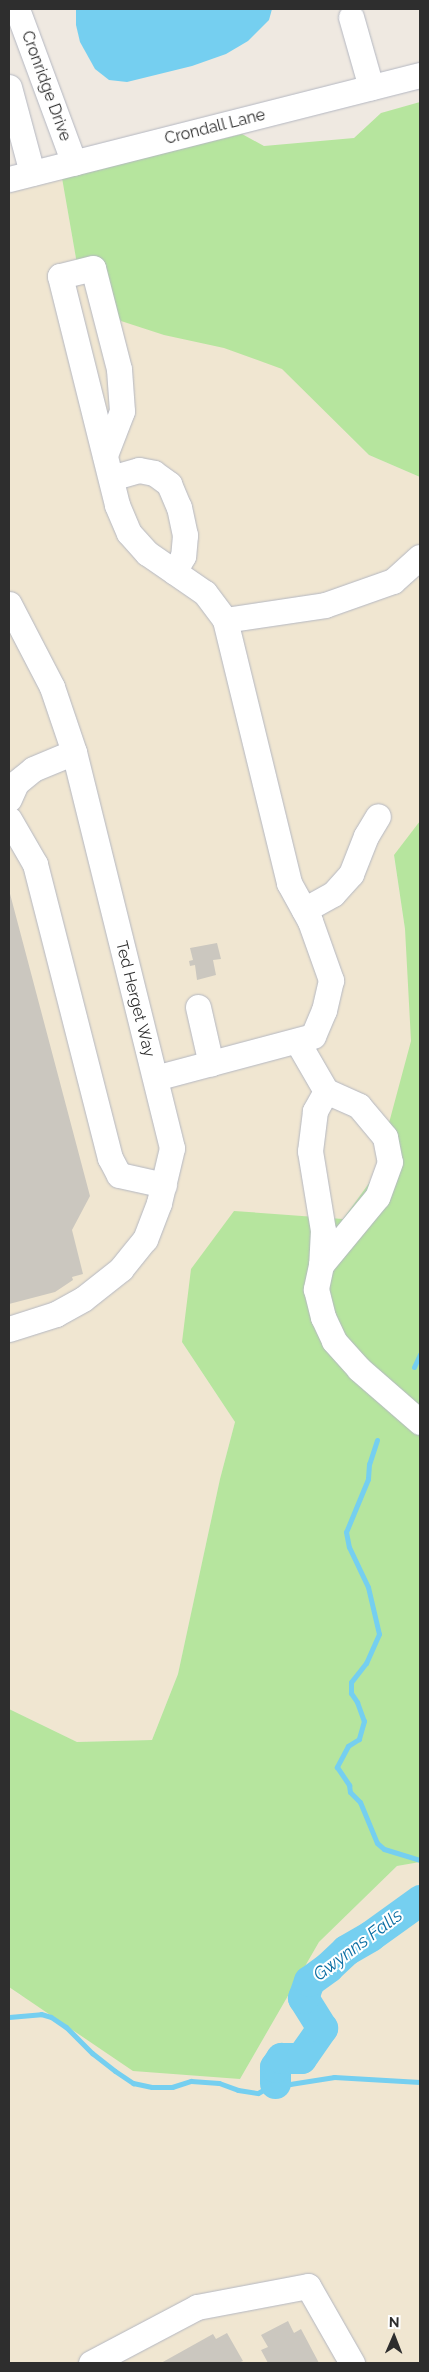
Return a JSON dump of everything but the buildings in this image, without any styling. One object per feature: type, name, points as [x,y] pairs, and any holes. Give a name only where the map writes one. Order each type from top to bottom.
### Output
[{"type":"street","name":"Cronridge Drive","points":[[17,9],[74,163]]},
{"type":"street","points":[[352,17],[371,87]]},
{"type":"street","name":"Crondall Lane","points":[[20,176],[420,75]]},
{"type":"street","points":[[9,87],[20,176]]},
{"type":"street","points":[[108,466],[122,411],[119,369],[93,268],[60,276],[117,505],[129,533],[148,553],[205,593],[225,620],[289,883],[320,943],[331,980],[324,1010],[312,1036],[155,1078]]},
{"type":"street","points":[[108,466],[154,473],[169,484],[179,507],[185,535],[183,556],[174,572]]},
{"type":"street","points":[[225,620],[325,605],[394,581],[420,557]]},
{"type":"street","name":"Ted Herget Way","points":[[9,604],[52,687],[74,752],[172,1148],[164,1185],[145,1239],[120,1269],[83,1299],[56,1314],[9,1329]]},
{"type":"street","points":[[11,786],[33,769],[74,752]]},
{"type":"street","points":[[304,910],[333,894],[350,874],[366,836],[378,816]]},
{"type":"street","points":[[9,819],[35,864],[110,1158],[119,1175],[164,1185]]},
{"type":"street","points":[[198,1008],[211,1064]]},
{"type":"street","points":[[297,1041],[326,1091],[359,1106],[385,1136],[390,1162],[377,1197],[321,1265]]},
{"type":"street","points":[[326,1091],[316,1111],[310,1151],[323,1230],[321,1265],[316,1289],[323,1317],[334,1341],[358,1369],[420,1422]]},
{"type":"street","points":[[91,2363],[197,2307],[308,2286],[352,2363]]},
{"type":"shaded area","points":[[62,178],[77,264],[275,361],[369,455],[420,477],[420,821],[394,856],[419,1022],[375,1175],[343,1219],[234,1212],[182,1342],[235,1422],[220,1479],[178,1674],[152,1740],[77,1742],[9,1709],[9,193]]},
{"type":"shaded area","points":[[420,1862],[420,2363],[9,2363],[9,1987],[20,1995],[240,2079],[319,1942],[397,1866]]},
{"type":"green space","points":[[420,102],[420,477],[369,455],[282,369],[224,348],[164,335],[121,321],[77,264],[62,178],[242,134],[264,146],[354,138],[381,113]]},
{"type":"green space","points":[[420,821],[420,1862],[397,1866],[319,1942],[240,2079],[133,2071],[9,1987],[9,1709],[77,1742],[152,1740],[178,1674],[220,1479],[235,1422],[182,1342],[191,1269],[234,1211],[343,1219],[375,1175],[411,1041],[405,929],[394,855]]},
{"type":"water","points":[[76,9],[272,9],[269,20],[248,41],[226,54],[192,66],[127,82],[109,80],[95,69],[80,42],[76,25]]},
{"type":"waterway","points":[[414,1367],[420,1354]]},
{"type":"waterway","points":[[377,1440],[369,1464],[368,1479],[346,1532],[349,1547],[368,1587],[379,1634],[366,1663],[351,1682],[351,1693],[357,1702],[364,1721],[359,1739],[348,1746],[337,1767],[349,1785],[350,1792],[360,1802],[377,1843],[384,1849],[420,1860]]},
{"type":"waterway","name":"Gwynns Falls","points":[[275,2083],[275,2067],[281,2058],[301,2058],[322,2028],[303,1998],[309,1981],[346,1950],[370,1936],[420,1900]]},
{"type":"waterway","name":"Gwynns Falls","points":[[9,2017],[41,2014],[51,2017],[66,2027],[92,2053],[115,2071],[133,2083],[152,2087],[172,2087],[191,2081],[219,2083],[238,2090],[258,2093],[275,2083],[290,2084],[334,2077],[420,2082]]}]
